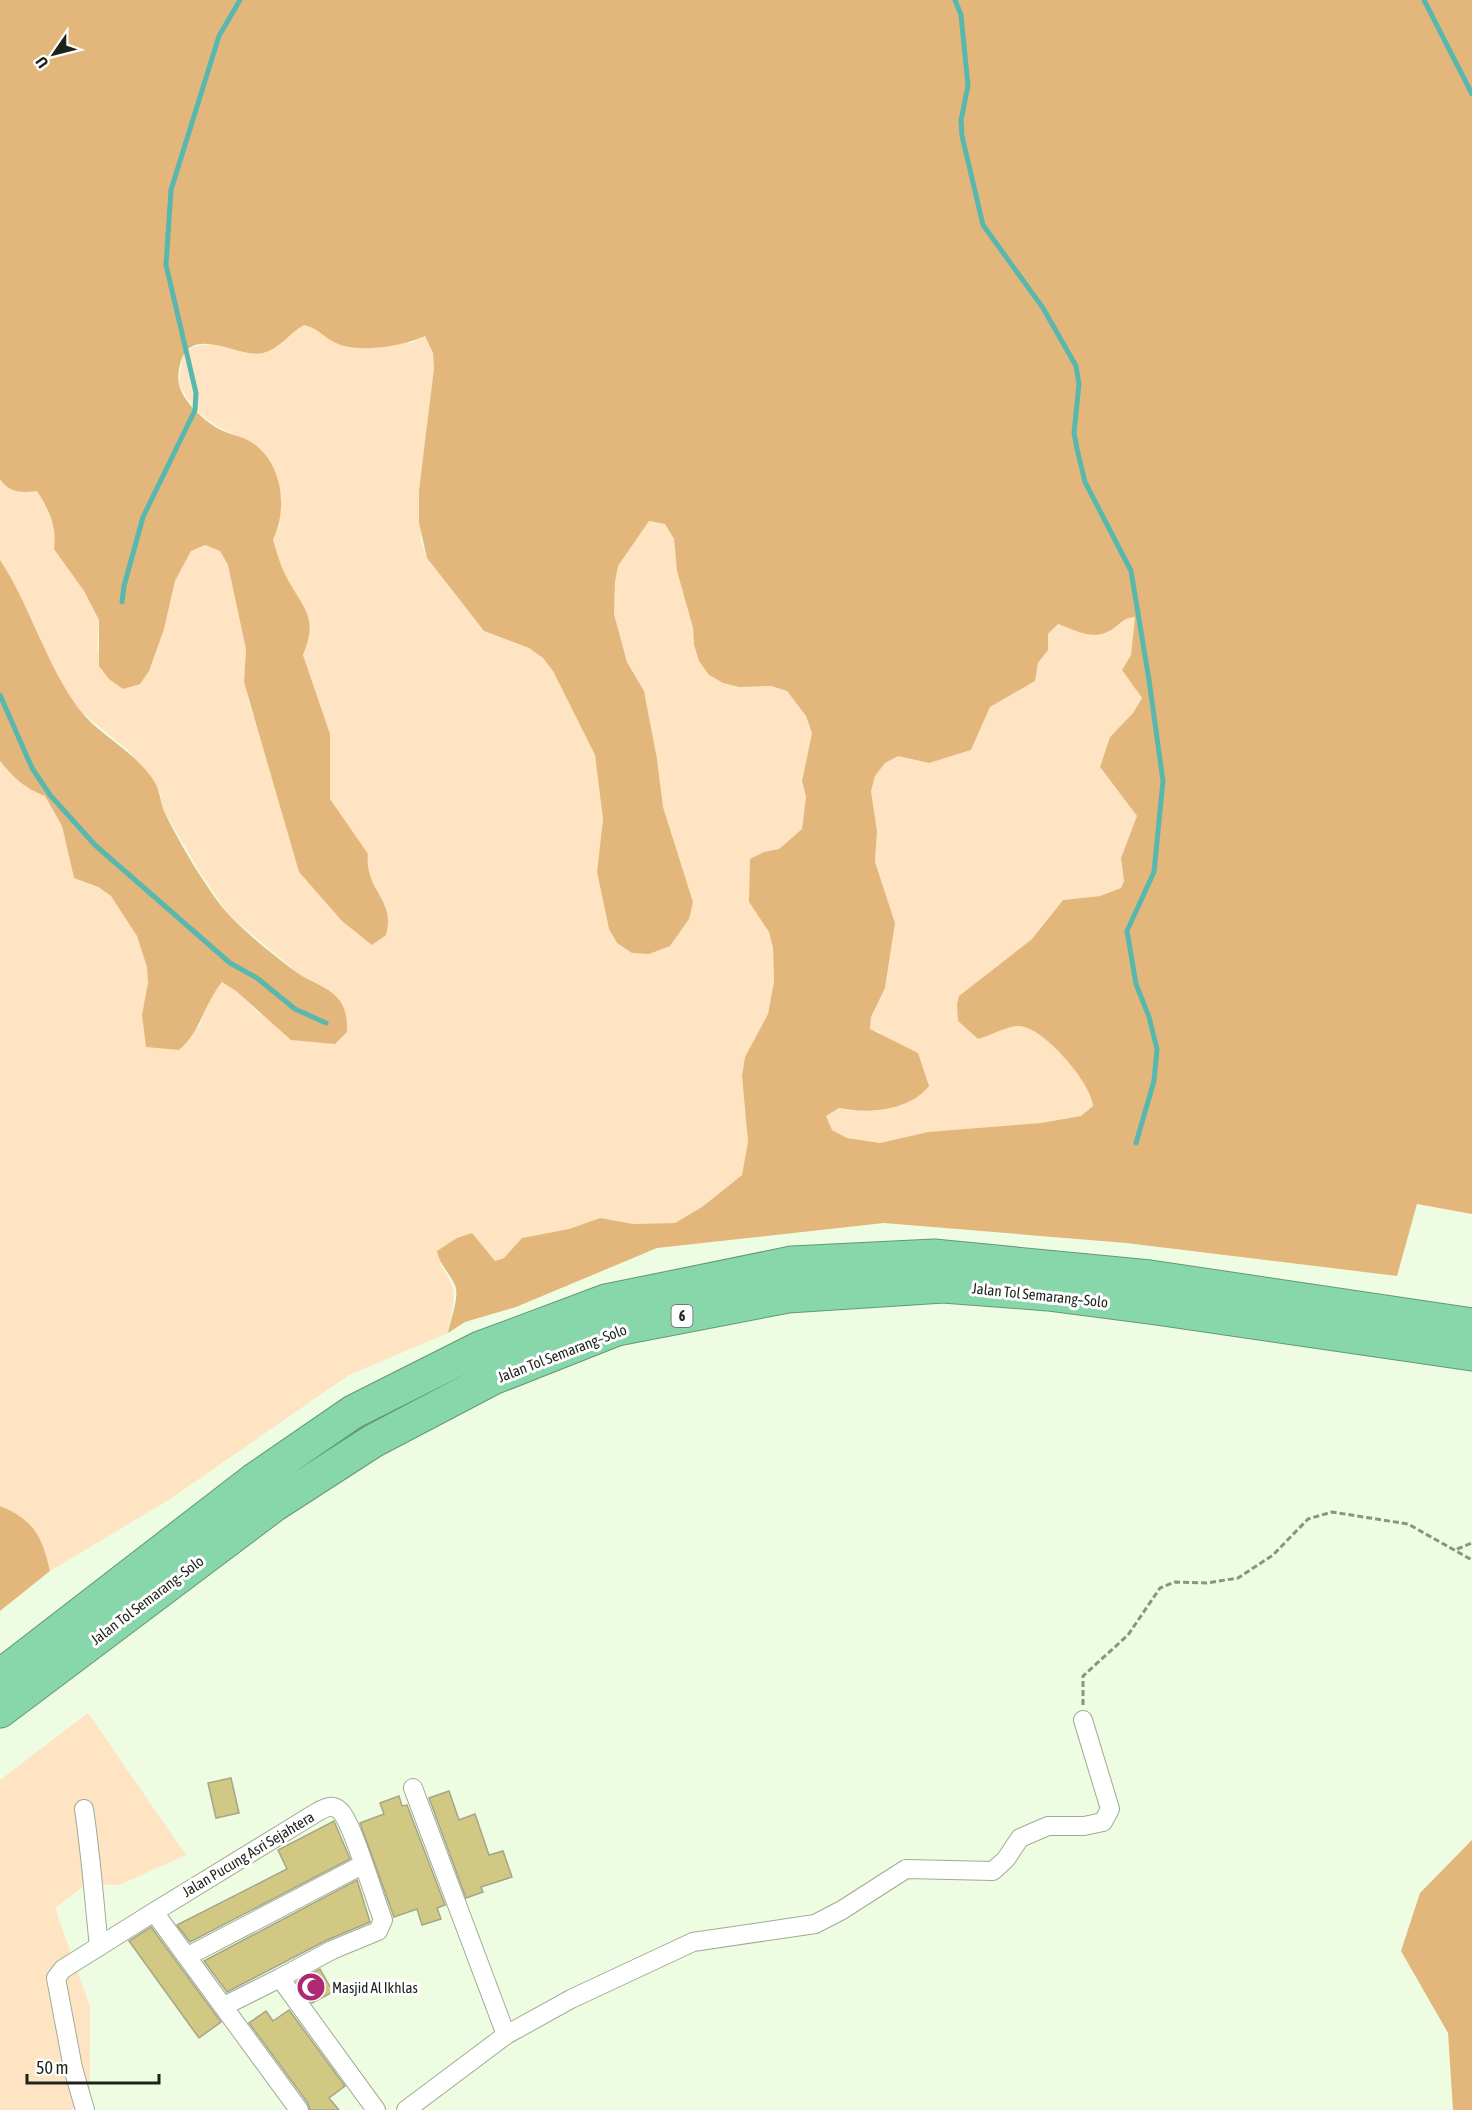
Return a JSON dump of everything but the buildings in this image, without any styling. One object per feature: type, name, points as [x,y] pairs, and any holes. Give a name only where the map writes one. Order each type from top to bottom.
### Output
[{"type":"highway","name":"Jalan Tol Semarang–Solo","points":[[0,1676],[254,1480],[353,1412],[480,1348],[606,1301],[792,1263],[934,1257],[1150,1277],[1472,1325]]},
{"type":"highway","name":"Jalan Tol Semarang–Solo","points":[[0,1712],[274,1505],[373,1441],[493,1378],[616,1329],[788,1296],[943,1286],[1048,1294],[1472,1354]]},
{"type":"street","points":[[406,2110],[506,2036],[571,1999],[693,1942],[815,1924],[906,1869],[993,1871],[1006,1859],[1020,1838],[1048,1826],[1084,1826],[1103,1822],[1110,1809],[1083,1720]]},
{"type":"street","points":[[413,1788],[506,2036]]},
{"type":"street","name":"Jalan Pucung Asri Sejahtera","points":[[154,1912],[328,1806],[341,1812],[352,1831],[383,1920],[382,1926],[378,1931],[332,1950],[224,2006]]},
{"type":"street","points":[[84,1809],[94,1877],[94,1914],[99,1947]]},
{"type":"street","points":[[188,1956],[362,1865]]},
{"type":"street","points":[[85,2110],[73,2067],[56,1978],[63,1969],[154,1912],[299,2110]]},
{"type":"street","points":[[280,1978],[376,2110]]},
{"type":"path","points":[[1083,1720],[1083,1677],[1128,1635],[1161,1588],[1175,1582],[1207,1583],[1238,1578],[1273,1555],[1308,1519],[1332,1512],[1408,1524],[1457,1549],[1472,1560]]},
{"type":"path","points":[[1457,1549],[1472,1543]]},
{"type":"shaded area","points":[[0,0],[1472,0],[1472,1214],[1417,1204],[1397,1276],[1126,1243],[884,1223],[657,1248],[516,1307],[465,1322],[448,1333],[456,1302],[456,1290],[437,1251],[457,1238],[472,1233],[495,1261],[504,1258],[522,1238],[569,1229],[600,1218],[633,1224],[675,1223],[702,1207],[742,1175],[748,1142],[742,1076],[745,1057],[768,1014],[774,981],[773,948],[769,932],[749,902],[750,859],[764,852],[779,849],[802,829],[806,797],[802,781],[812,733],[806,716],[787,691],[771,686],[739,687],[723,683],[709,675],[699,661],[694,645],[693,628],[677,571],[674,539],[665,524],[649,521],[618,566],[614,614],[627,662],[644,691],[657,759],[663,807],[693,902],[689,919],[670,946],[649,954],[632,953],[617,943],[609,929],[597,872],[603,819],[595,755],[553,671],[543,658],[529,648],[484,631],[427,558],[419,523],[419,490],[434,368],[433,353],[425,336],[392,346],[353,348],[332,341],[304,325],[274,348],[263,353],[253,354],[218,345],[195,345],[187,350],[181,361],[178,381],[181,391],[195,411],[209,422],[221,430],[248,440],[262,451],[270,461],[280,487],[280,514],[273,540],[280,563],[307,613],[309,622],[308,642],[303,655],[330,734],[330,799],[368,854],[371,877],[387,912],[386,935],[372,945],[342,921],[299,872],[244,682],[246,649],[228,565],[220,551],[205,545],[191,551],[175,581],[164,629],[149,671],[140,684],[123,689],[109,679],[99,666],[99,620],[84,591],[54,549],[53,526],[37,491],[21,492],[11,489],[0,479]],"holes":[[[1135,617],[1131,655],[1122,670],[1142,698],[1133,713],[1110,737],[1100,767],[1137,816],[1121,858],[1124,881],[1121,888],[1100,896],[1063,900],[1032,939],[959,996],[957,1004],[958,1021],[978,1039],[1019,1026],[1041,1036],[1076,1071],[1091,1096],[1093,1106],[1081,1116],[1041,1123],[928,1132],[880,1143],[847,1138],[832,1130],[826,1116],[839,1108],[863,1111],[888,1109],[911,1101],[929,1086],[918,1053],[870,1029],[871,1017],[885,988],[895,923],[875,862],[877,831],[871,791],[875,776],[885,763],[898,756],[929,763],[971,750],[990,707],[1035,681],[1038,663],[1048,650],[1048,634],[1058,624],[1093,635],[1107,632],[1126,619]]]},
{"type":"shaded area","points":[[304,325],[320,330],[332,341],[412,343],[425,336],[433,353],[434,368],[419,490],[421,542],[427,558],[484,631],[529,648],[543,658],[553,671],[595,755],[603,819],[597,872],[609,929],[617,943],[632,952],[649,954],[693,902],[663,807],[657,759],[644,691],[627,662],[614,614],[618,566],[649,521],[665,524],[674,539],[677,571],[693,628],[694,645],[699,661],[709,675],[723,683],[739,687],[771,686],[787,691],[806,716],[812,733],[802,781],[806,797],[802,829],[779,849],[764,852],[749,902],[769,932],[773,948],[774,981],[768,1014],[745,1058],[742,1076],[748,1142],[742,1175],[702,1207],[675,1223],[633,1224],[600,1218],[569,1229],[522,1238],[504,1258],[494,1261],[439,1263],[451,1283],[454,1296],[448,1333],[349,1375],[170,1499],[50,1571],[35,1531],[21,1518],[0,1506],[0,761],[20,782],[45,796],[62,826],[74,878],[108,894],[116,901],[130,922],[141,947],[148,972],[148,986],[142,1015],[199,1027],[212,995],[222,982],[236,991],[260,1014],[328,989],[299,974],[229,915],[201,874],[163,809],[160,792],[129,751],[81,712],[71,698],[45,654],[32,620],[0,560],[0,479],[11,489],[21,492],[37,491],[41,498],[53,526],[55,549],[84,591],[99,620],[97,651],[164,628],[175,581],[191,551],[205,545],[220,551],[228,565],[241,615],[246,649],[244,682],[252,713],[342,921],[355,930],[386,906],[329,799],[330,734],[303,655],[309,632],[306,614],[284,572],[273,540],[280,525],[249,441],[208,420],[192,404],[179,384],[183,353],[195,347],[217,345],[250,352],[262,351],[274,348]]},
{"type":"shaded area","points":[[0,560],[21,597],[67,691],[87,718],[137,760],[154,781],[164,811],[177,836],[221,905],[253,938],[299,974],[331,992],[340,1001],[347,1020],[347,1032],[335,1044],[291,1040],[236,991],[222,982],[198,1026],[179,1050],[146,1047],[142,1015],[148,983],[147,967],[137,936],[111,896],[98,887],[74,878],[62,826],[45,796],[20,782],[0,761]]},
{"type":"shaded area","points":[[1135,617],[1131,655],[1122,670],[1142,698],[1133,713],[1110,737],[1100,767],[1137,816],[1121,858],[1124,881],[1121,888],[1100,896],[1063,900],[1032,939],[959,996],[978,1039],[1014,1026],[1029,1029],[1053,1046],[1076,1071],[1091,1096],[1093,1106],[1081,1116],[1041,1123],[928,1132],[880,1143],[847,1138],[832,1130],[825,1116],[839,1108],[855,1111],[881,1032],[870,1030],[871,1017],[885,988],[895,923],[875,862],[877,831],[871,791],[875,776],[885,763],[898,755],[929,763],[971,750],[990,707],[1035,681],[1038,663],[1048,650],[1048,634],[1058,624],[1079,631],[1101,633],[1114,628],[1126,619]]},
{"type":"shaded area","points":[[0,1506],[29,1523],[44,1548],[50,1571],[0,1611]]},
{"type":"shaded area","points":[[88,1713],[186,1855],[119,1885],[87,1884],[55,1908],[90,2007],[90,2093],[71,2110],[0,2110],[0,1780]]},
{"type":"shaded area","points":[[1472,1840],[1472,2110],[1453,2110],[1448,2033],[1401,1951],[1420,1893]]},
{"type":"waterway","points":[[122,602],[124,586],[143,517],[195,410],[196,393],[166,265],[171,190],[219,36],[240,0]]},
{"type":"waterway","points":[[955,0],[961,15],[968,86],[961,120],[962,136],[983,225],[1043,308],[1076,366],[1079,384],[1074,433],[1077,449],[1085,482],[1131,571],[1149,680],[1163,781],[1154,872],[1127,931],[1136,984],[1149,1017],[1157,1049],[1154,1081],[1136,1143]]},
{"type":"waterway","points":[[1424,0],[1472,94]]},
{"type":"waterway","points":[[0,695],[32,768],[50,795],[95,845],[230,963],[257,978],[295,1009],[326,1023]]},
{"type":"place","name":"Masjid Al Ikhlas","points":[[311,1987]]}]
